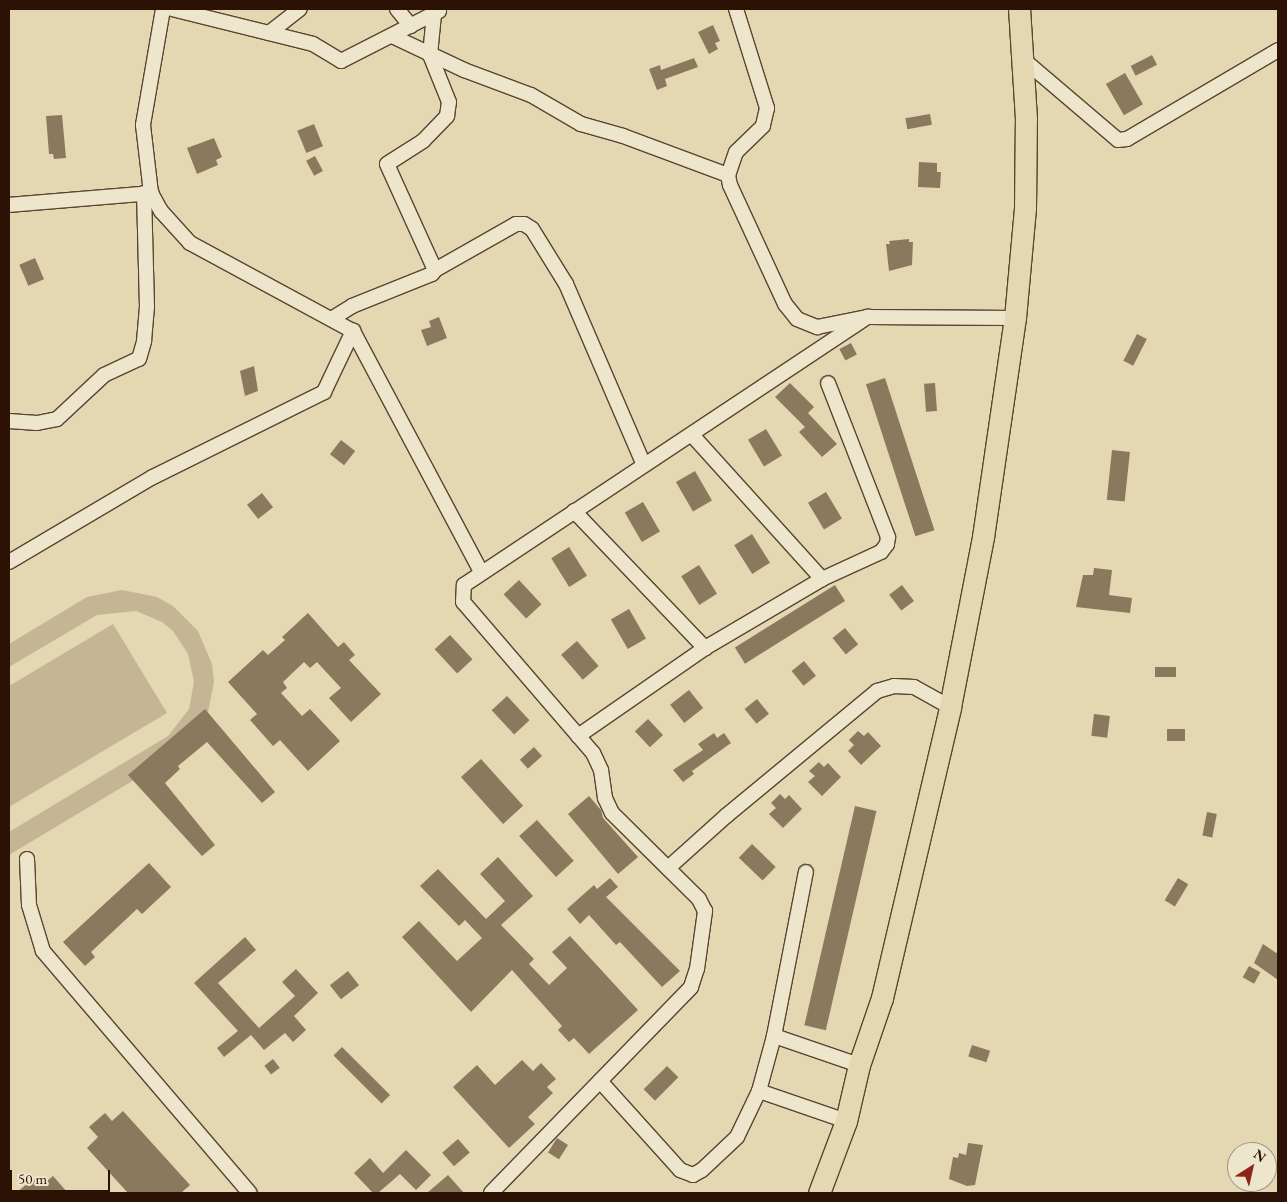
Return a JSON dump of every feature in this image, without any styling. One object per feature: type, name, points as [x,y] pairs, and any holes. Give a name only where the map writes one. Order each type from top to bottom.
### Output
[{"type":"main road","points":[[819,1193],[846,1121],[859,1065],[882,998],[950,707],[983,538],[1015,318],[1026,184],[1024,60],[1019,9]]},
{"type":"street","points":[[9,421],[37,424],[57,419],[104,375],[138,358],[144,341],[147,307],[148,193],[143,125],[163,9]]},
{"type":"street","points":[[172,9],[314,44],[341,61],[438,11]]},
{"type":"street","points":[[269,33],[300,9]]},
{"type":"street","points":[[397,9],[411,26]]},
{"type":"street","points":[[736,9],[767,108],[763,126],[736,152],[728,174],[730,185],[785,304],[796,319],[817,327],[868,317],[1015,318]]},
{"type":"street","points":[[435,270],[387,164],[423,140],[447,116],[449,102],[430,55],[438,11]]},
{"type":"street","points":[[392,36],[430,55],[531,95],[581,124],[623,136],[728,174]]},
{"type":"street","points":[[1024,60],[1118,140],[1127,139],[1278,50]]},
{"type":"street","points":[[9,205],[148,193]]},
{"type":"street","points":[[148,193],[161,211],[190,243],[333,318],[353,331],[481,572]]},
{"type":"street","points":[[333,318],[352,306],[435,270],[516,224],[524,224],[532,229],[566,284],[644,465]]},
{"type":"street","points":[[491,1193],[691,987],[697,969],[705,911],[699,899],[612,813],[605,798],[598,761],[463,602],[464,585],[868,317]]},
{"type":"street","points":[[9,562],[153,477],[324,392],[353,331]]},
{"type":"street","points":[[578,736],[705,648],[822,579],[881,552],[888,536],[828,383]]},
{"type":"street","points":[[692,434],[822,579]]},
{"type":"street","points":[[574,511],[705,648]]},
{"type":"street","points":[[668,868],[726,816],[877,691],[894,686],[914,687],[950,707]]},
{"type":"street","points":[[27,859],[29,905],[43,951],[250,1193]]},
{"type":"street","points":[[600,1081],[680,1170],[693,1175],[702,1170],[737,1137],[759,1091],[774,1036],[806,872]]},
{"type":"street","points":[[774,1036],[859,1065]]},
{"type":"street","points":[[759,1091],[846,1121]]},
{"type":"shaded area","points":[[122,590],[157,597],[173,606],[198,631],[212,664],[214,682],[207,717],[179,753],[9,855],[9,832],[168,736],[189,709],[194,682],[188,654],[173,631],[162,622],[136,611],[97,615],[9,667],[9,644],[87,597]]},
{"type":"shaded area","points":[[113,624],[167,713],[9,807],[9,686]]},
{"type":"building","points":[[713,25],[720,41],[715,43],[718,49],[709,54],[698,32]]},
{"type":"building","points":[[1152,55],[1157,65],[1136,76],[1131,66]]},
{"type":"building","points":[[694,58],[698,67],[665,79],[667,86],[657,90],[649,69],[660,65],[661,70]]},
{"type":"building","points":[[1125,73],[1143,104],[1124,115],[1106,84]]},
{"type":"building","points":[[930,114],[932,125],[907,129],[905,118]]},
{"type":"building","points":[[62,115],[66,158],[54,159],[53,154],[49,154],[46,116]]},
{"type":"building","points":[[314,124],[323,146],[306,153],[297,131]]},
{"type":"building","points":[[214,138],[222,157],[216,160],[218,165],[197,174],[187,148]]},
{"type":"building","points":[[315,156],[323,171],[314,176],[306,161]]},
{"type":"building","points":[[919,162],[937,163],[937,172],[941,172],[940,188],[918,187]]},
{"type":"building","points":[[909,239],[909,242],[913,242],[912,265],[889,271],[886,244],[890,244],[889,241]]},
{"type":"building","points":[[35,258],[44,279],[28,286],[19,265]]},
{"type":"building","points":[[439,317],[447,338],[427,346],[421,330],[431,327],[429,321]]},
{"type":"building","points":[[1137,334],[1147,339],[1133,366],[1123,361]]},
{"type":"building","points":[[851,343],[857,355],[845,360],[839,349]]},
{"type":"building","points":[[254,366],[258,391],[245,396],[240,371]]},
{"type":"building","points":[[885,378],[934,530],[915,536],[866,384]]},
{"type":"building","points":[[790,383],[814,407],[808,413],[837,444],[822,457],[799,432],[805,427],[775,397]]},
{"type":"building","points":[[935,383],[937,411],[926,412],[924,384]]},
{"type":"building","points":[[766,429],[782,456],[764,466],[748,440]]},
{"type":"building","points":[[341,440],[355,451],[344,465],[330,454]]},
{"type":"building","points":[[1112,450],[1130,452],[1125,502],[1107,500]]},
{"type":"building","points":[[695,471],[712,500],[693,511],[676,482]]},
{"type":"building","points":[[826,492],[842,519],[824,529],[808,503]]},
{"type":"building","points":[[262,493],[273,507],[258,519],[247,505]]},
{"type":"building","points":[[643,502],[660,531],[642,542],[625,512]]},
{"type":"building","points":[[752,534],[770,563],[752,574],[734,545]]},
{"type":"building","points":[[569,547],[587,576],[569,587],[551,558]]},
{"type":"building","points":[[699,565],[717,594],[699,605],[681,576]]},
{"type":"building","points":[[1094,568],[1112,570],[1109,595],[1132,598],[1130,613],[1076,607],[1083,575],[1093,575]]},
{"type":"building","points":[[519,580],[542,604],[526,618],[504,594]]},
{"type":"building","points":[[835,585],[845,601],[745,664],[735,648]]},
{"type":"building","points":[[902,585],[914,601],[901,611],[889,595]]},
{"type":"building","points":[[629,609],[646,638],[628,649],[611,620]]},
{"type":"building","points":[[308,613],[338,647],[344,642],[355,655],[349,660],[381,694],[351,722],[329,698],[341,688],[317,662],[310,668],[304,662],[283,682],[287,688],[281,693],[302,716],[310,709],[340,741],[308,771],[280,740],[273,746],[250,720],[257,714],[228,682],[263,650],[268,655],[285,640],[282,637]]},
{"type":"building","points":[[845,628],[858,644],[846,654],[833,638]]},
{"type":"building","points":[[450,635],[473,659],[457,673],[435,649]]},
{"type":"building","points":[[577,641],[599,666],[583,680],[561,655]]},
{"type":"building","points":[[804,661],[816,676],[804,686],[792,671]]},
{"type":"building","points":[[1155,667],[1176,667],[1176,677],[1155,677]]},
{"type":"building","points":[[689,690],[703,708],[684,723],[670,705]]},
{"type":"building","points":[[507,696],[530,720],[514,734],[492,710]]},
{"type":"building","points":[[757,699],[769,714],[757,724],[745,709]]},
{"type":"building","points":[[205,709],[275,792],[262,803],[207,742],[178,766],[180,769],[165,783],[215,845],[202,856],[128,775]]},
{"type":"building","points":[[1094,714],[1110,716],[1107,738],[1091,736]]},
{"type":"building","points":[[648,719],[663,735],[650,747],[635,731]]},
{"type":"building","points":[[1167,729],[1185,729],[1185,741],[1167,741]]},
{"type":"building","points":[[858,731],[864,736],[868,732],[881,746],[861,765],[848,751],[854,745],[849,740]]},
{"type":"building","points":[[714,733],[717,738],[724,733],[731,743],[692,771],[694,774],[683,782],[673,770],[703,750],[698,744]]},
{"type":"building","points":[[534,747],[542,756],[528,769],[520,760]]},
{"type":"building","points":[[481,759],[523,806],[503,824],[461,777]]},
{"type":"building","points":[[819,762],[824,767],[828,763],[841,777],[822,796],[808,782],[815,776],[809,771]]},
{"type":"building","points":[[780,794],[785,799],[789,795],[802,809],[783,828],[769,814],[776,808],[771,803]]},
{"type":"building","points":[[589,796],[601,810],[603,818],[638,857],[618,874],[568,814]]},
{"type":"building","points":[[855,806],[876,811],[826,1030],[804,1025]]},
{"type":"building","points":[[1207,812],[1217,814],[1212,837],[1202,836]]},
{"type":"building","points":[[537,820],[574,861],[556,877],[519,836]]},
{"type":"building","points":[[752,844],[776,867],[763,881],[739,858]]},
{"type":"building","points":[[498,857],[533,896],[501,925],[534,959],[529,964],[549,985],[567,968],[552,952],[570,936],[638,1010],[589,1054],[574,1038],[569,1042],[558,1030],[562,1026],[512,970],[471,1012],[402,937],[419,921],[457,961],[482,938],[465,920],[459,926],[420,886],[438,869],[486,919],[505,901],[480,874]]},
{"type":"building","points":[[149,863],[171,887],[142,914],[137,909],[91,952],[95,957],[85,966],[63,942]]},
{"type":"building","points":[[610,878],[618,887],[606,897],[680,971],[662,987],[620,942],[616,945],[589,915],[580,924],[567,909],[594,885],[597,889]]},
{"type":"building","points":[[1178,878],[1188,884],[1175,906],[1165,900]]},
{"type":"building","points":[[245,937],[256,950],[218,983],[259,1028],[295,996],[282,982],[296,969],[318,993],[294,1016],[306,1030],[293,1042],[285,1033],[264,1050],[251,1035],[224,1057],[217,1048],[238,1031],[194,983]]},
{"type":"building","points":[[1263,944],[1278,954],[1278,980],[1254,963]]},
{"type":"building","points":[[1249,966],[1260,972],[1254,984],[1243,977]]},
{"type":"building","points":[[348,971],[359,985],[341,999],[330,985]]},
{"type":"building","points":[[972,1045],[990,1051],[986,1062],[968,1056]]},
{"type":"building","points":[[342,1047],[390,1095],[382,1104],[334,1055]]},
{"type":"building","points":[[273,1059],[280,1068],[271,1074],[264,1066]]},
{"type":"building","points":[[522,1060],[533,1071],[541,1063],[556,1079],[547,1087],[553,1093],[528,1117],[535,1124],[509,1148],[453,1087],[477,1065],[495,1085]]},
{"type":"building","points":[[667,1066],[678,1077],[655,1101],[644,1089]]},
{"type":"building","points":[[123,1111],[190,1185],[181,1193],[128,1193],[87,1148],[98,1137],[89,1127],[105,1113],[112,1121]]},
{"type":"building","points":[[557,1138],[568,1145],[559,1159],[548,1152]]},
{"type":"building","points":[[458,1139],[470,1153],[454,1166],[442,1153]]},
{"type":"building","points":[[968,1143],[983,1145],[975,1185],[967,1186],[949,1179],[953,1157],[958,1158],[959,1153],[966,1155]]},
{"type":"building","points":[[406,1150],[431,1175],[416,1190],[400,1174],[378,1193],[373,1193],[354,1173],[370,1158],[383,1173]]},
{"type":"building","points":[[448,1175],[464,1193],[427,1193]]},
{"type":"building","points":[[53,1176],[68,1193],[16,1193],[34,1178],[41,1186]]}]
